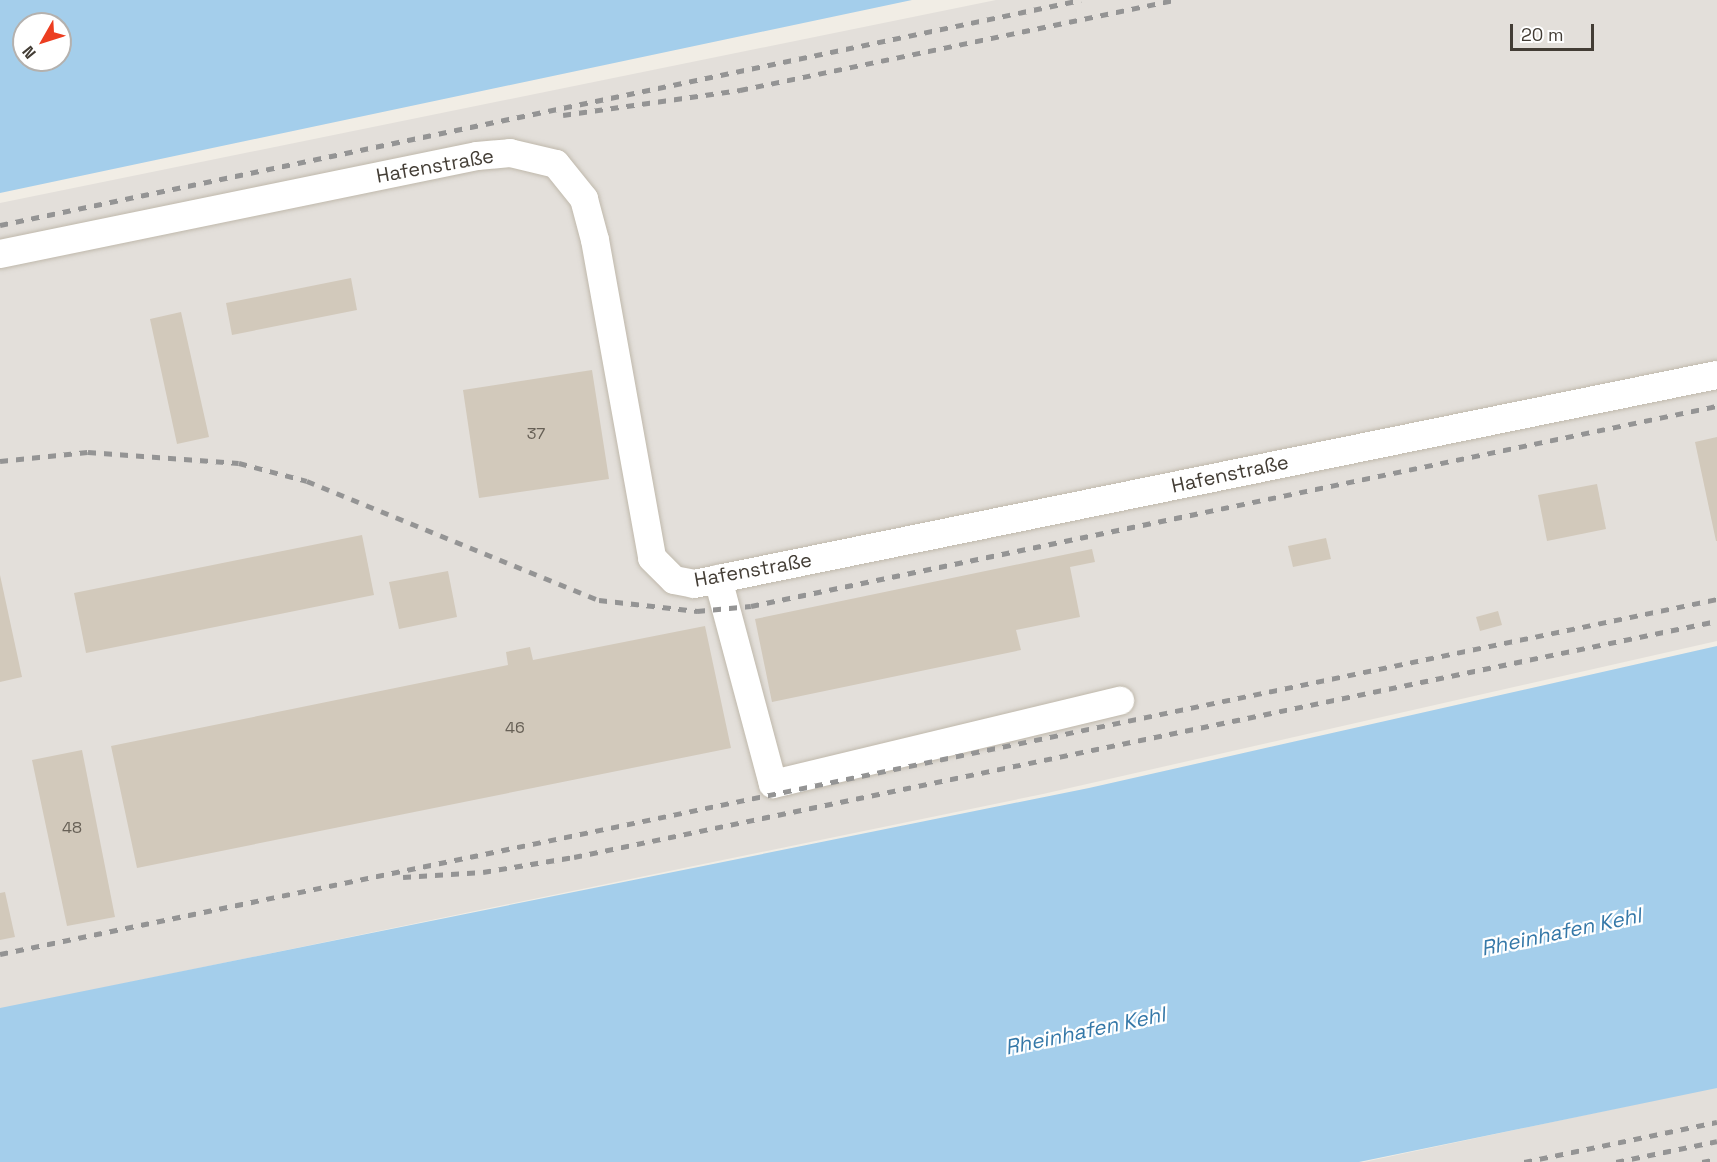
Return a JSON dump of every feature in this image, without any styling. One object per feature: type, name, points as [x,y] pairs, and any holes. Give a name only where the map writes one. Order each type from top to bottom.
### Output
[{"type":"street","name":"Hafenstraße","points":[[0,254],[477,156],[510,153],[556,164],[584,199],[595,240],[652,558],[674,580],[694,584],[1717,375]]},
{"type":"street","points":[[718,579],[773,784],[1120,701]]},
{"type":"shaded area","points":[[996,0],[1717,0],[1717,641],[1043,794],[0,1009],[0,203]]},
{"type":"shaded area","points":[[1717,1087],[1717,1162],[1364,1162]]},
{"type":"water","points":[[0,0],[912,0],[0,193]]},
{"type":"water","name":"Rheinhafen Kehl","points":[[1717,646],[1717,1088],[1359,1162],[0,1162],[0,1008],[1089,788]]},
{"type":"building","points":[[351,278],[357,310],[232,335],[226,303]]},
{"type":"building","points":[[181,312],[209,437],[177,444],[150,319]]},
{"type":"building","points":[[592,370],[609,479],[479,498],[463,390]]},
{"type":"building","points":[[1717,437],[1717,541],[1716,541],[1695,442]]},
{"type":"building","points":[[1597,484],[1606,529],[1547,541],[1538,495]]},
{"type":"building","points":[[362,535],[374,595],[86,653],[74,593]]},
{"type":"building","points":[[1326,538],[1331,559],[1293,567],[1288,546]]},
{"type":"building","points":[[1092,549],[1095,562],[1070,567],[1080,617],[1016,630],[1021,650],[772,702],[755,619]]},
{"type":"building","points":[[448,571],[457,617],[399,629],[389,582]]},
{"type":"building","points":[[0,575],[22,677],[0,682]]},
{"type":"building","points":[[1498,611],[1502,625],[1480,631],[1476,617]]},
{"type":"building","points":[[705,626],[731,748],[137,868],[111,746],[508,665],[506,652],[530,647],[533,660]]},
{"type":"building","points":[[82,750],[115,917],[67,926],[32,760]]},
{"type":"building","points":[[5,892],[15,937],[0,940],[0,893]]},
{"type":"railway","points":[[0,225],[1081,0]]},
{"type":"railway","points":[[563,115],[740,90],[1174,0]]},
{"type":"railway","points":[[0,461],[88,452],[239,463],[307,481],[599,600],[697,611],[751,606],[1717,406]]},
{"type":"railway","points":[[0,954],[1717,599]]},
{"type":"railway","points":[[403,877],[483,872],[574,857],[1717,621]]},
{"type":"railway","points":[[1524,1162],[1717,1122]]},
{"type":"railway","points":[[1616,1162],[1717,1141]]},
{"type":"railway","points":[[1702,1162],[1717,1159]]}]
